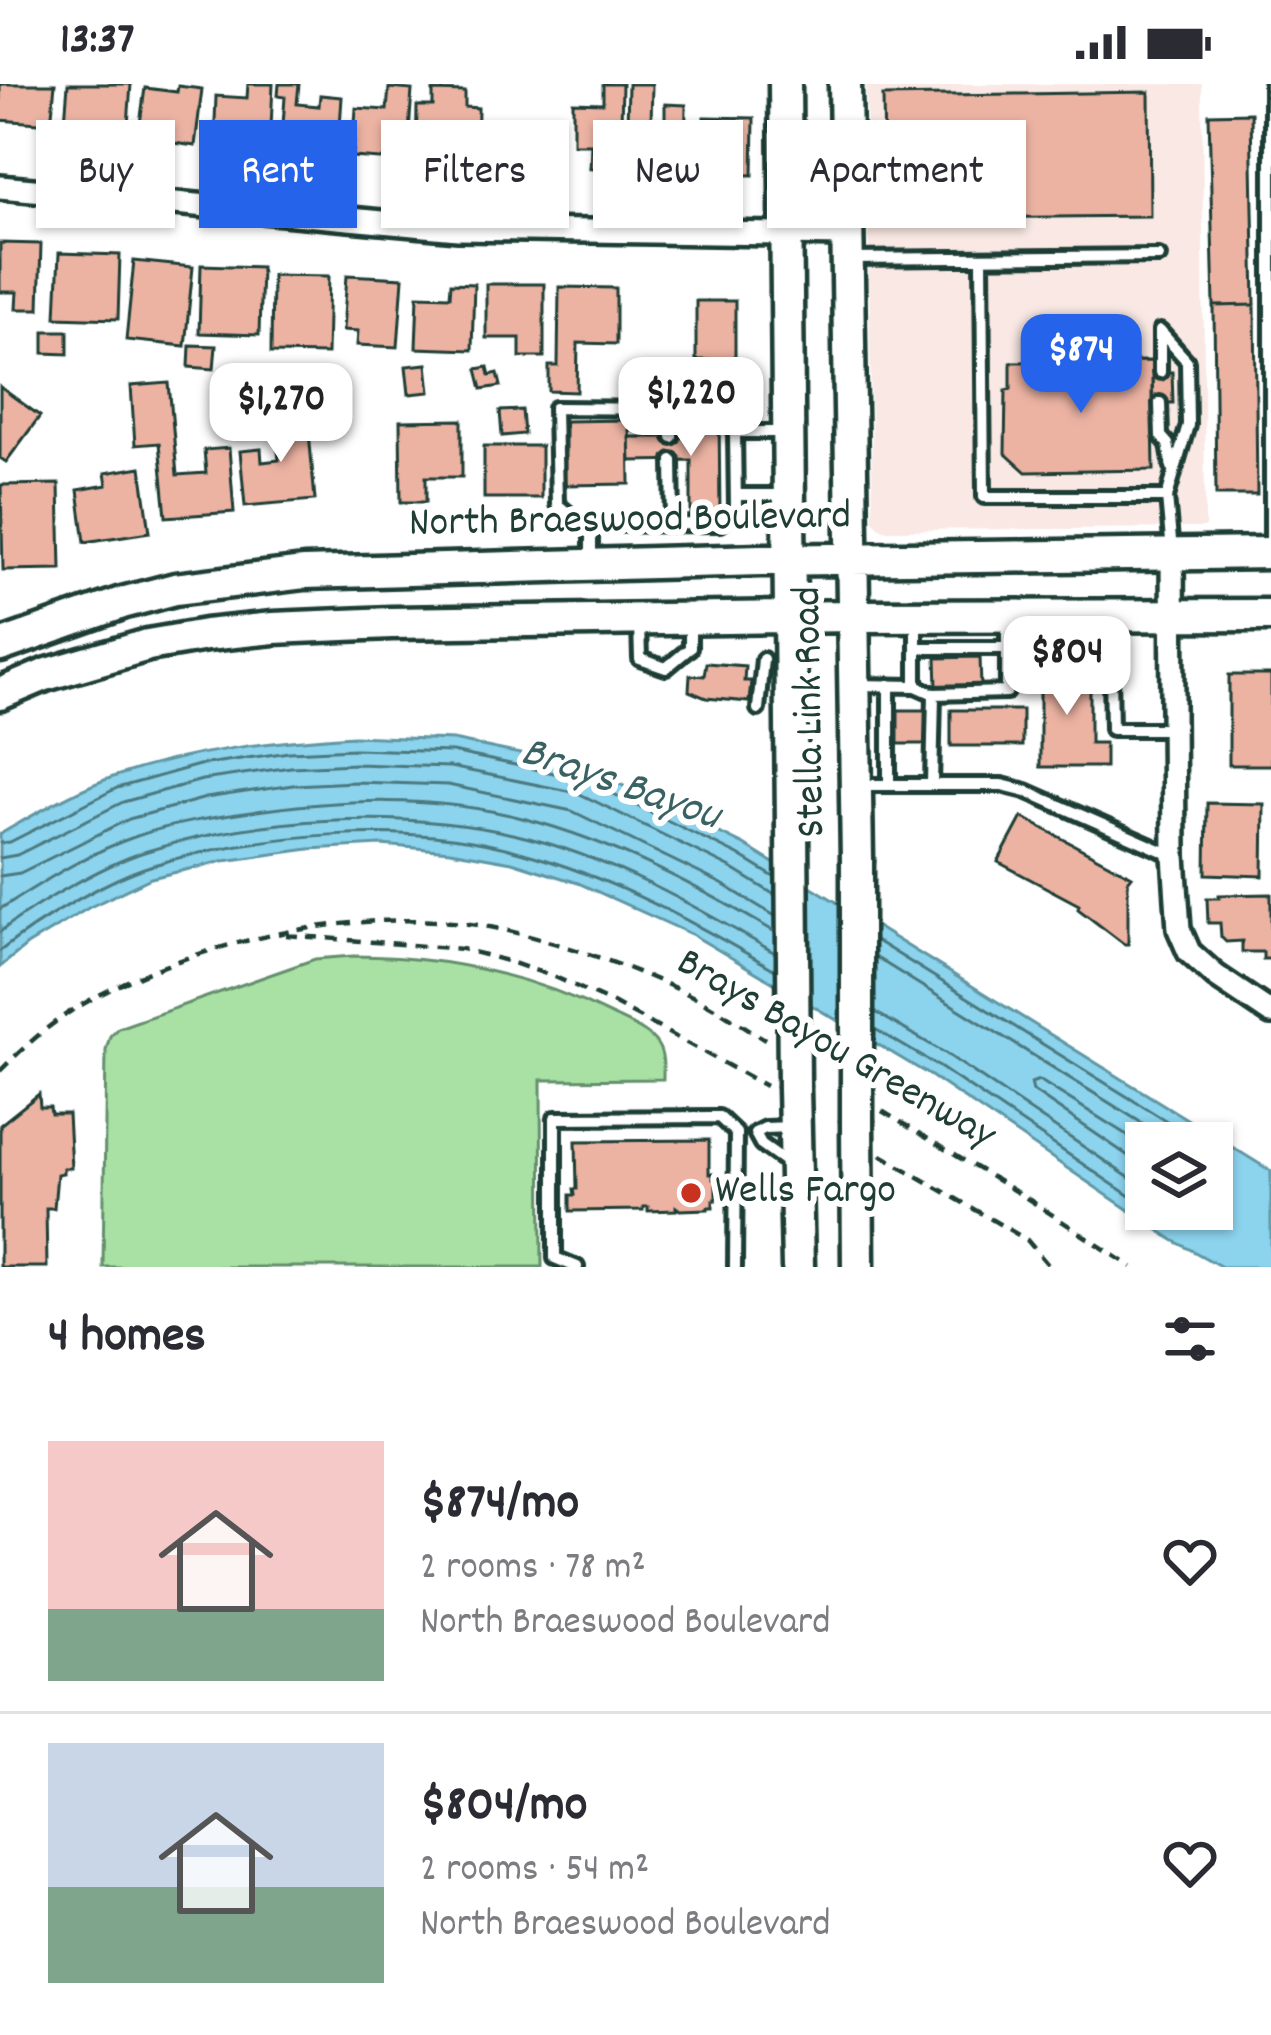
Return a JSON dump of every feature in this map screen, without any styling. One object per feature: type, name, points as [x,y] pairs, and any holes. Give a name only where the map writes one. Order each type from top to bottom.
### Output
[{"type":"main road","name":"Stella Link Road","points":[[785,84],[792,559],[791,617],[776,690],[792,825],[782,1089],[796,1127],[798,1267]]},
{"type":"main road","name":"Stella Link Road","points":[[845,84],[855,785],[866,1125],[858,1267]]},
{"type":"main road","name":"North Braeswood Boulevard","points":[[0,646],[122,602],[175,589],[304,573],[1271,550]]},
{"type":"main road","points":[[391,569],[391,623]]},
{"type":"main road","points":[[3,685],[148,645],[273,628],[916,615],[1271,615]]},
{"type":"street","points":[[0,187],[458,229],[786,236],[846,247]]},
{"type":"street","points":[[1172,555],[1174,856],[1179,929],[1190,952],[1216,976],[1271,1013]]},
{"type":"lane","points":[[1271,84],[1271,550]]},
{"type":"lane","points":[[846,247],[982,258],[1159,256]]},
{"type":"lane","points":[[982,258],[984,497],[1167,497]]},
{"type":"lane","points":[[1160,372],[1160,331],[1187,361],[1188,424],[1167,497],[1172,555]]},
{"type":"lane","points":[[1160,403],[1161,436],[1168,444],[1173,470]]},
{"type":"lane","points":[[672,437],[672,409],[555,409],[557,504],[582,525],[721,524]]},
{"type":"lane","points":[[721,561],[721,524],[736,508],[735,432],[790,432]]},
{"type":"lane","points":[[672,460],[673,524]]},
{"type":"lane","points":[[736,494],[790,494]]},
{"type":"lane","points":[[591,525],[591,564]]},
{"type":"lane","points":[[657,525],[659,562]]},
{"type":"lane","points":[[916,615],[916,686]]},
{"type":"lane","points":[[853,685],[916,686],[934,694],[1007,692],[1007,615]]},
{"type":"lane","points":[[1110,615],[1112,729],[1173,729]]},
{"type":"lane","points":[[639,620],[640,659],[666,668],[690,648],[689,619]]},
{"type":"lane","points":[[916,648],[1008,648]]},
{"type":"lane","points":[[758,709],[776,690],[764,659]]},
{"type":"lane","points":[[889,685],[889,785]]},
{"type":"lane","points":[[932,785],[934,694]]},
{"type":"lane","points":[[855,785],[1001,785],[1026,791],[1174,856]]},
{"type":"lane","points":[[577,1267],[555,1258],[555,1118],[719,1117],[736,1133],[796,1127]]},
{"type":"lane","points":[[735,1267],[736,1133]]},
{"type":"lane","points":[[755,1133],[761,1144],[797,1170]]},
{"type":"path","name":"Brays Bayou Greenway","points":[[0,1071],[73,1009],[146,973],[193,955],[275,934],[365,921],[436,922],[508,931],[617,964],[696,997],[774,1045]]},
{"type":"path","name":"Brays Bayou Greenway","points":[[275,934],[462,949],[507,961],[613,1003],[782,1089]]},
{"type":"path","name":"Brays Bayou Greenway","points":[[866,1125],[1027,1240],[1050,1267]]},
{"type":"path","name":"Brays Bayou Greenway","points":[[866,1125],[1028,1199],[1132,1267]]},
{"type":"shaded area","points":[[866,84],[1202,84],[1205,528],[883,530],[873,520],[868,228],[1026,228],[1026,120],[867,120]]},
{"type":"green space","points":[[315,959],[420,959],[517,978],[611,1015],[657,1044],[663,1079],[541,1080],[542,1267],[103,1267],[110,1036],[118,1028]]},
{"type":"water","name":"Brays Bayou","points":[[354,736],[453,740],[587,768],[744,845],[1192,1122],[1125,1122],[1125,1207],[931,1076],[693,935],[578,883],[512,862],[450,851],[381,845],[309,849],[151,878],[90,907],[0,967],[0,834],[116,776],[234,748]]},
{"type":"water","points":[[1233,1147],[1271,1171],[1271,1267],[1222,1267],[1158,1230],[1233,1230]]},
{"type":"building","points":[[0,84],[55,84],[51,120],[0,120]]},
{"type":"building","points":[[68,84],[131,84],[128,120],[65,120]]},
{"type":"building","points":[[248,84],[273,84],[271,120],[215,120],[216,96],[247,98]]},
{"type":"building","points":[[279,84],[299,84],[297,104],[319,106],[320,95],[342,97],[340,120],[283,120],[285,97],[278,96]]},
{"type":"building","points":[[603,84],[622,84],[621,120],[593,120],[590,168],[591,144],[573,144],[573,102],[603,103]]},
{"type":"building","points":[[628,84],[652,84],[651,120],[627,120]]},
{"type":"building","points":[[178,86],[202,89],[195,146],[175,143],[175,120],[141,120],[145,88],[177,92]]},
{"type":"building","points":[[389,88],[412,90],[410,120],[381,120],[381,159],[357,157],[356,108],[387,110]]},
{"type":"building","points":[[433,91],[465,92],[465,107],[478,108],[478,120],[417,120],[417,106],[433,106]]},
{"type":"building","points":[[1149,92],[1150,216],[1026,217],[1026,120],[883,120],[883,96]]},
{"type":"building","points":[[665,104],[686,105],[686,120],[665,120]]},
{"type":"building","points":[[1251,113],[1255,305],[1214,306],[1209,114]]},
{"type":"building","points":[[754,118],[753,175],[743,175],[743,120],[704,120]]},
{"type":"building","points":[[0,243],[41,244],[39,309],[16,309],[17,292],[0,292]]},
{"type":"building","points":[[59,253],[120,255],[118,319],[56,317]]},
{"type":"building","points":[[134,261],[193,267],[185,346],[126,340]]},
{"type":"building","points":[[201,265],[261,267],[259,335],[199,333]]},
{"type":"building","points":[[272,275],[329,276],[327,354],[271,353]]},
{"type":"building","points":[[347,275],[403,278],[398,347],[357,345],[358,331],[343,330]]},
{"type":"building","points":[[451,283],[474,284],[472,350],[416,348],[418,295],[450,296]]},
{"type":"building","points":[[486,284],[544,284],[544,357],[520,357],[520,338],[486,338]]},
{"type":"building","points":[[559,287],[616,288],[616,344],[578,343],[577,392],[549,391],[549,366],[558,366]]},
{"type":"building","points":[[696,301],[735,301],[735,360],[696,360]]},
{"type":"building","points":[[1255,305],[1257,495],[1216,495],[1214,306]]},
{"type":"building","points":[[44,331],[68,331],[68,354],[44,353]]},
{"type":"building","points":[[190,345],[216,346],[214,369],[189,367]]},
{"type":"building","points":[[1152,361],[1154,470],[1026,472],[1005,453],[1011,362]]},
{"type":"building","points":[[427,364],[430,392],[409,394],[406,366]]},
{"type":"building","points":[[488,367],[490,375],[498,373],[501,386],[482,389],[477,369]]},
{"type":"building","points":[[715,367],[741,367],[740,390],[715,390]]},
{"type":"building","points":[[1152,372],[1172,372],[1173,403],[1152,403]]},
{"type":"building","points":[[169,383],[177,475],[206,473],[204,450],[229,448],[234,512],[166,517],[159,443],[135,445],[131,386]]},
{"type":"building","points":[[0,387],[40,416],[6,462],[0,458]]},
{"type":"building","points":[[307,409],[315,500],[245,506],[240,451],[261,449],[262,462],[279,460],[274,412]]},
{"type":"building","points":[[522,410],[524,434],[502,436],[500,411]]},
{"type":"building","points":[[690,412],[719,412],[720,517],[691,517],[691,460],[630,461],[629,437],[691,437]]},
{"type":"building","points":[[462,420],[462,477],[426,477],[426,502],[401,502],[400,421]]},
{"type":"building","points":[[629,420],[630,484],[565,485],[565,421]]},
{"type":"building","points":[[484,446],[541,446],[541,498],[484,498]]},
{"type":"building","points":[[141,467],[150,532],[85,542],[78,490],[107,485],[105,473]]},
{"type":"building","points":[[59,484],[61,569],[3,570],[1,485]]},
{"type":"building","points":[[980,657],[981,687],[937,688],[936,658]]},
{"type":"building","points":[[706,663],[745,666],[744,681],[751,681],[749,702],[706,698],[689,691],[690,675],[704,676]]},
{"type":"building","points":[[1040,663],[1090,663],[1090,743],[1105,743],[1105,767],[1040,767]]},
{"type":"building","points":[[1229,675],[1271,675],[1271,765],[1229,765]]},
{"type":"building","points":[[898,710],[926,710],[926,744],[898,744]]},
{"type":"building","points":[[951,710],[1022,710],[1022,746],[951,746]]},
{"type":"building","points":[[1207,803],[1264,804],[1263,876],[1206,874]]},
{"type":"building","points":[[1022,817],[1132,876],[1128,881],[1128,944],[1078,909],[1079,905],[998,862]]},
{"type":"building","points":[[1271,894],[1271,959],[1263,959],[1263,952],[1242,952],[1242,941],[1226,942],[1220,923],[1208,923],[1207,898]]},
{"type":"building","points":[[39,1094],[40,1107],[50,1107],[51,1114],[68,1114],[71,1168],[57,1174],[54,1208],[46,1208],[47,1267],[0,1267],[0,1125]]},
{"type":"building","points":[[709,1140],[709,1174],[716,1179],[713,1207],[570,1211],[570,1195],[577,1189],[576,1141]]},
{"type":"place","name":"Wells Fargo","points":[[691,1193]]}]
